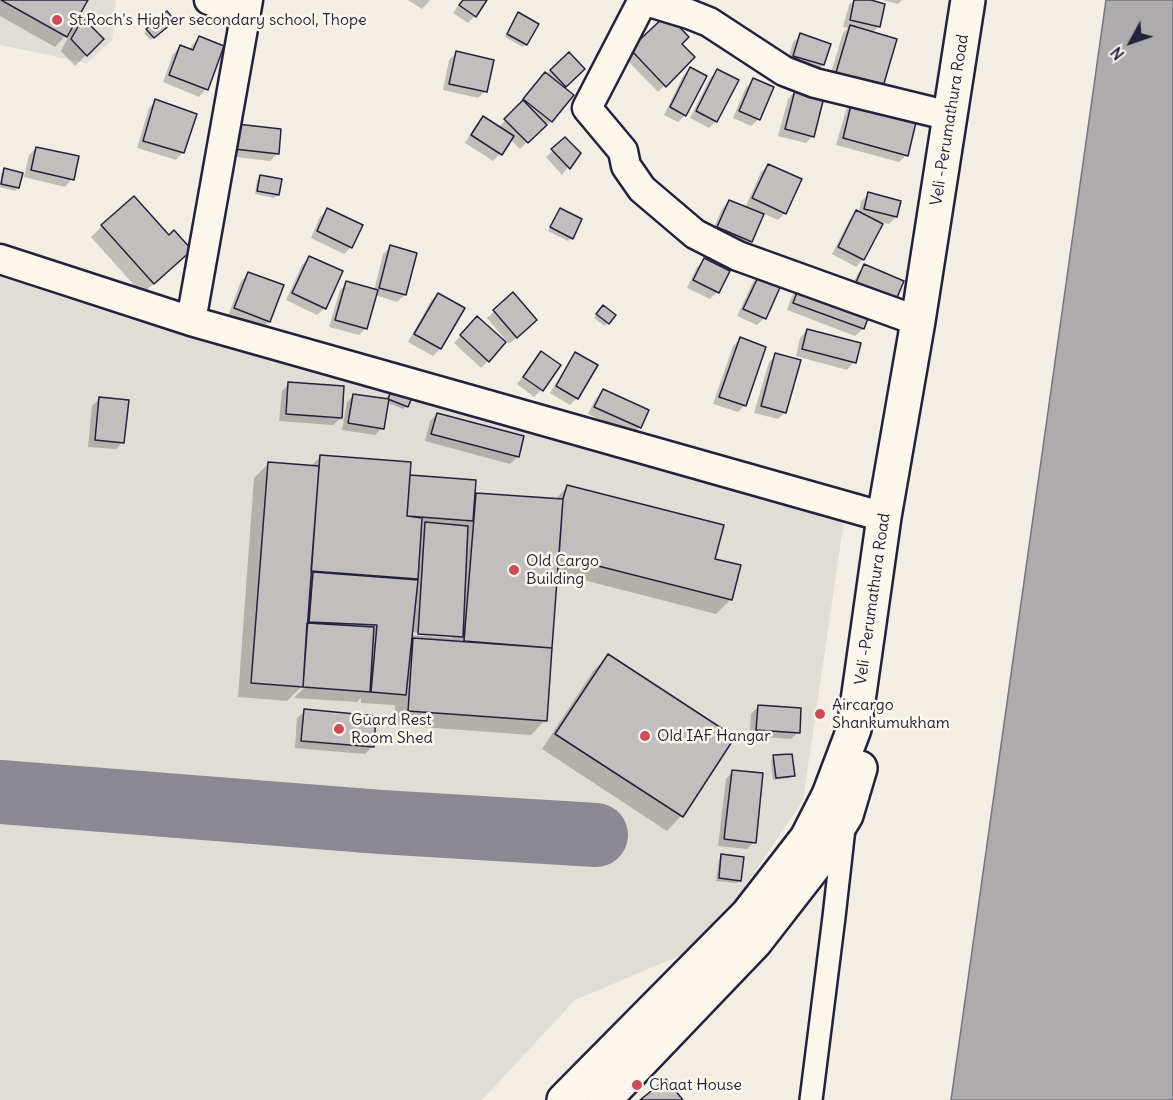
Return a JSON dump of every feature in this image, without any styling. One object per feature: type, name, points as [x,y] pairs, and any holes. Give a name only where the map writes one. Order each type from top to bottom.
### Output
[{"type":"main road","name":"Veli -Perumathura Road","points":[[564,1100],[748,914],[807,838],[829,795],[854,729],[885,517],[968,0]]},
{"type":"main road","points":[[604,1100],[755,942],[818,861],[846,815],[865,753],[942,308],[988,0]]},
{"type":"street","points":[[191,321],[247,6],[209,0]]},
{"type":"street","points":[[918,321],[738,256],[695,234],[642,189],[626,166],[623,151],[587,108],[643,0],[709,22],[784,71],[815,83],[950,116]]},
{"type":"street","points":[[0,259],[191,321],[885,517]]},
{"type":"street","points":[[811,1100],[846,815]]},
{"type":"shaded area","name":"St.Roch's Higher secondary school, Thope","points":[[0,0],[116,0],[112,40],[87,63],[0,45]]},
{"type":"shaded area","points":[[1106,0],[1173,0],[1173,1100],[951,1100]]},
{"type":"shaded area","points":[[0,272],[846,507],[803,800],[741,893],[710,934],[686,953],[575,1000],[482,1100],[0,1100]]},
{"type":"building","points":[[1,0],[88,0],[67,37]]},
{"type":"building","points":[[463,0],[487,0],[476,17],[459,5]]},
{"type":"building","points":[[854,0],[871,0],[885,4],[880,27],[850,20]]},
{"type":"building","points":[[167,11],[175,21],[154,38],[146,29]]},
{"type":"building","points":[[518,12],[539,24],[527,45],[507,34]]},
{"type":"building","points":[[667,14],[689,37],[682,44],[695,57],[666,87],[630,49]]},
{"type":"building","points":[[83,18],[104,39],[87,56],[71,39]]},
{"type":"building","points":[[850,25],[897,39],[882,90],[835,76]]},
{"type":"building","points":[[800,33],[831,44],[824,65],[793,56]]},
{"type":"building","points":[[199,36],[224,46],[208,90],[169,75],[180,45],[193,50]]},
{"type":"building","points":[[456,51],[494,60],[487,92],[449,84]]},
{"type":"building","points":[[569,52],[585,69],[566,87],[550,70]]},
{"type":"building","points":[[690,67],[707,76],[686,116],[670,107]]},
{"type":"building","points":[[717,69],[739,80],[717,122],[696,111]]},
{"type":"building","points":[[545,72],[574,95],[552,122],[523,99]]},
{"type":"building","points":[[753,78],[774,87],[760,120],[739,111]]},
{"type":"building","points":[[795,90],[824,97],[814,137],[785,129]]},
{"type":"building","points":[[155,99],[197,114],[184,153],[143,141]]},
{"type":"building","points":[[523,100],[547,125],[528,143],[504,119]]},
{"type":"building","points":[[852,101],[917,118],[908,156],[843,138]]},
{"type":"building","points":[[483,116],[514,136],[502,155],[471,135]]},
{"type":"building","points":[[237,124],[281,129],[279,154],[234,149]]},
{"type":"building","points":[[565,137],[581,153],[570,169],[551,149]]},
{"type":"building","points":[[36,147],[79,156],[74,180],[31,170]]},
{"type":"building","points":[[768,164],[802,179],[786,214],[752,198]]},
{"type":"building","points":[[4,168],[23,173],[19,188],[1,184]]},
{"type":"building","points":[[260,175],[282,179],[279,195],[257,191]]},
{"type":"building","points":[[868,192],[901,201],[897,217],[864,209]]},
{"type":"building","points":[[134,196],[169,235],[174,230],[192,250],[154,284],[101,225]]},
{"type":"building","points":[[729,200],[764,214],[752,242],[717,227]]},
{"type":"building","points":[[327,208],[363,225],[352,248],[317,231]]},
{"type":"building","points":[[560,208],[582,219],[573,239],[550,227]]},
{"type":"building","points":[[856,210],[883,224],[864,260],[838,247]]},
{"type":"building","points":[[390,245],[417,253],[406,295],[379,288]]},
{"type":"building","points":[[309,256],[343,271],[326,309],[292,293]]},
{"type":"building","points":[[704,258],[730,271],[719,293],[693,280]]},
{"type":"building","points":[[864,264],[904,281],[894,305],[854,287]]},
{"type":"building","points":[[248,272],[284,285],[270,322],[234,308]]},
{"type":"building","points":[[760,273],[782,283],[766,319],[743,309]]},
{"type":"building","points":[[346,281],[378,290],[367,329],[335,320]]},
{"type":"building","points":[[799,287],[870,313],[864,329],[793,303]]},
{"type":"building","points":[[513,292],[537,320],[517,338],[493,310]]},
{"type":"building","points":[[438,293],[465,308],[441,349],[414,334]]},
{"type":"building","points":[[603,305],[616,315],[609,324],[596,314]]},
{"type":"building","points":[[477,316],[506,342],[489,362],[460,335]]},
{"type":"building","points":[[807,329],[861,343],[856,363],[802,349]]},
{"type":"building","points":[[740,337],[766,347],[746,406],[719,397]]},
{"type":"building","points":[[541,351],[561,365],[543,391],[523,377]]},
{"type":"building","points":[[575,352],[598,365],[578,399],[556,386]]},
{"type":"building","points":[[775,353],[801,360],[786,413],[761,406]]},
{"type":"building","points":[[288,382],[344,386],[342,418],[286,414]]},
{"type":"building","points":[[393,386],[413,395],[408,407],[388,399]]},
{"type":"building","points":[[603,389],[649,410],[641,428],[594,407]]},
{"type":"building","points":[[353,394],[389,399],[384,429],[348,423]]},
{"type":"building","points":[[99,397],[129,400],[124,443],[95,440]]},
{"type":"building","points":[[437,413],[524,436],[519,457],[431,434]]},
{"type":"building","points":[[320,455],[411,462],[407,516],[422,518],[418,579],[311,571]]},
{"type":"building","points":[[268,462],[319,466],[303,687],[251,683]]},
{"type":"building","points":[[410,475],[476,480],[473,521],[407,516]]},
{"type":"building","points":[[567,485],[724,525],[715,559],[741,565],[732,600],[559,556],[563,499]]},
{"type":"building","name":"Old Cargo Building","points":[[476,493],[563,499],[552,648],[464,641]]},
{"type":"building","points":[[425,522],[468,526],[463,637],[418,634]]},
{"type":"building","points":[[313,572],[418,580],[406,695],[371,692],[377,625],[309,622]]},
{"type":"building","points":[[307,623],[374,627],[370,692],[303,687]]},
{"type":"building","points":[[413,638],[552,648],[547,721],[408,711]]},
{"type":"building","name":"Old IAF Hangar","points":[[608,654],[735,737],[683,817],[555,734]]},
{"type":"building","points":[[758,705],[801,708],[800,733],[756,730]]},
{"type":"building","name":"Guard Rest Room Shed","points":[[304,709],[376,716],[374,747],[301,741]]},
{"type":"building","points":[[792,754],[795,776],[776,778],[773,755]]},
{"type":"building","points":[[732,770],[763,773],[756,843],[724,839]]},
{"type":"building","points":[[721,854],[744,857],[741,881],[719,878]]},
{"type":"building","points":[[666,1079],[683,1100],[640,1100]]},
{"type":"taxiway","points":[[0,792],[381,822],[596,835]]},
{"type":"place","name":"St.Roch's Higher secondary school, Thope","points":[[57,20]]},
{"type":"place","name":"Old Cargo Building","points":[[514,570]]},
{"type":"place","name":"Aircargo Shankumukham","points":[[820,714]]},
{"type":"place","name":"Guard Rest Room Shed","points":[[339,729]]},
{"type":"place","name":"Old IAF Hangar","points":[[645,736]]},
{"type":"place","name":"Chaat House","points":[[637,1085]]}]
